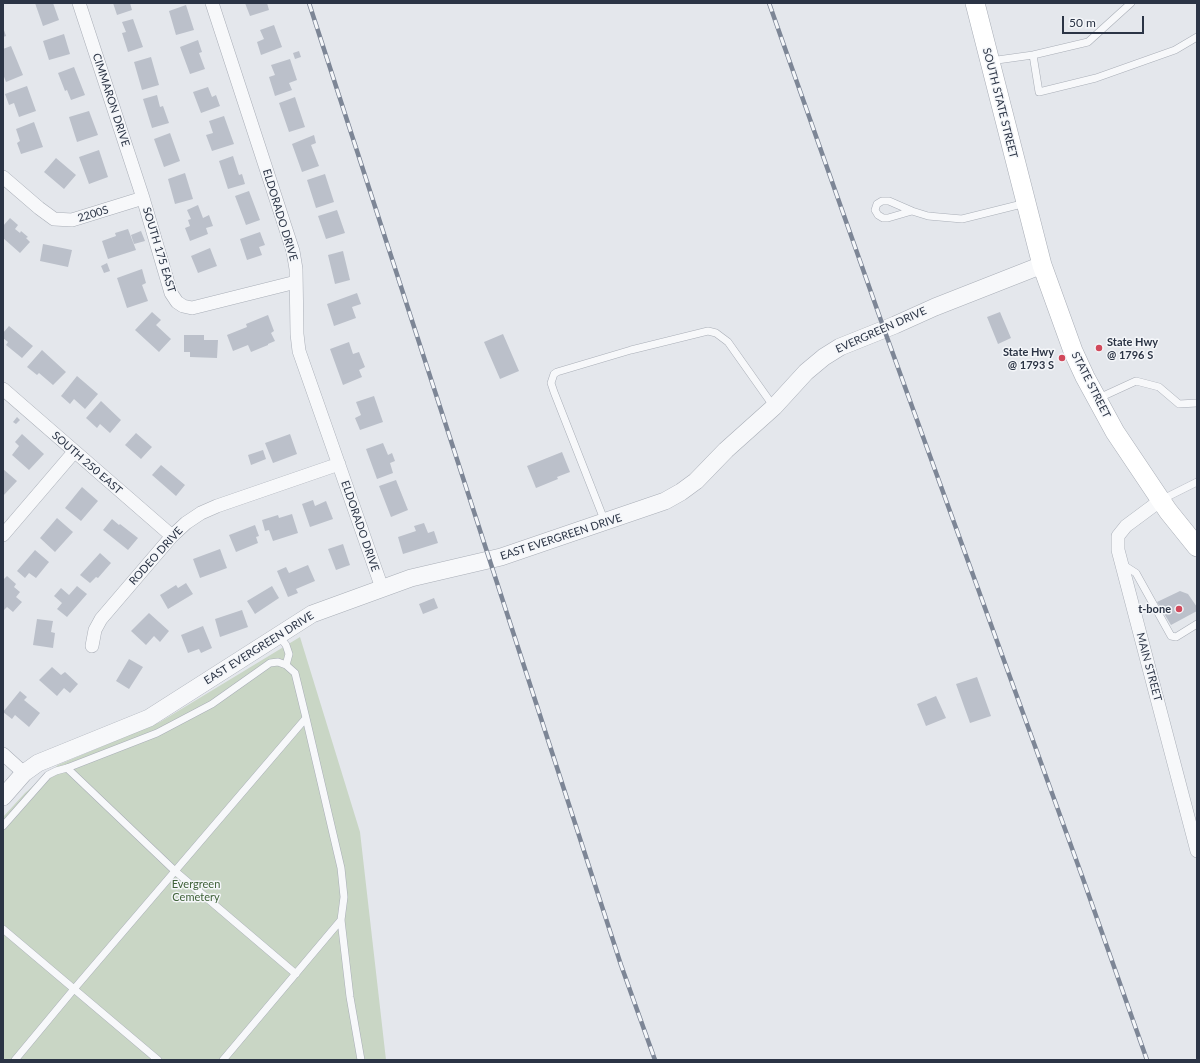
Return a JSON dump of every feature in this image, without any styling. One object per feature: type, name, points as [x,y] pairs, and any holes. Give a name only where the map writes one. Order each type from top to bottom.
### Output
[{"type":"main road","name":"SOUTH STATE STREET","points":[[975,3],[1026,203]]},
{"type":"main road","name":"STATE STREET","points":[[1026,203],[1042,265],[1073,351],[1096,399],[1168,511],[1197,547]]},
{"type":"street","name":"CIMMARON DRIVE","points":[[78,3],[143,198]]},
{"type":"street","name":"ELDORADO DRIVE","points":[[212,3],[292,251],[296,282],[297,334],[299,352],[382,588]]},
{"type":"street","name":"2200S","points":[[3,177],[38,208],[54,218],[72,220],[143,198]]},
{"type":"street","name":"SOUTH 175 EAST","points":[[143,198],[171,294],[177,302],[183,306],[192,308],[296,282]]},
{"type":"street","name":"EVERGREEN DRIVE","points":[[726,450],[774,407],[806,372],[824,357],[840,347],[895,325],[935,306],[1042,265]]},
{"type":"street","name":"SOUTH 250 EAST","points":[[3,389],[172,536]]},
{"type":"street","name":"EAST EVERGREEN DRIVE","points":[[3,797],[24,773],[38,763],[148,718],[312,614],[411,578],[501,558],[665,501],[696,481],[726,450]]},
{"type":"street","points":[[3,535],[74,452]]},
{"type":"street","name":"RODEO DRIVE","points":[[92,646],[95,630],[101,620],[172,536],[186,523],[201,513],[217,506],[338,464]]},
{"type":"street","name":"MAIN STREET","points":[[1161,500],[1126,526],[1118,536],[1118,550],[1197,851]]},
{"type":"street","points":[[3,754],[24,773]]},
{"type":"lane","points":[[990,61],[1033,55],[1088,42],[1131,3]]},
{"type":"lane","points":[[1033,55],[1039,92],[1096,78],[1175,50],[1197,37]]},
{"type":"lane","points":[[912,211],[928,216],[962,219],[1026,203]]},
{"type":"lane","points":[[605,523],[554,392],[551,383],[554,374],[631,350],[708,331],[716,333],[728,342],[774,407]]},
{"type":"lane","points":[[1096,399],[1136,381],[1159,388],[1179,404],[1197,403]]},
{"type":"lane","points":[[1161,500],[1197,482]]},
{"type":"lane","points":[[1122,563],[1136,573],[1171,636],[1176,637],[1197,624]]},
{"type":"lane","points":[[278,635],[286,645],[289,654],[286,665]]},
{"type":"lane","points":[[3,826],[48,775],[163,730],[212,704],[270,663],[278,662],[286,665],[295,673],[341,868],[344,897],[341,920],[350,996],[361,1060]]},
{"type":"lane","points":[[15,1060],[306,718]]},
{"type":"lane","points":[[67,768],[175,871],[296,974]]},
{"type":"lane","points":[[223,1060],[341,920]]},
{"type":"lane","points":[[3,929],[158,1060]]},
{"type":"green space","name":"Evergreen Cemetery","points":[[300,637],[360,832],[386,1060],[3,1060],[3,817],[25,793],[58,765],[160,722]]},
{"type":"building","points":[[35,3],[53,3],[59,20],[43,26]]},
{"type":"building","points":[[113,3],[130,3],[132,10],[117,15]]},
{"type":"building","points":[[245,3],[267,3],[269,10],[250,16]]},
{"type":"building","points":[[186,5],[194,30],[176,35],[169,11]]},
{"type":"building","points":[[133,19],[143,47],[128,52],[122,33],[126,32],[122,22]]},
{"type":"building","points":[[274,25],[282,47],[261,55],[257,42],[264,39],[260,30]]},
{"type":"building","points":[[3,27],[6,36],[3,37]]},
{"type":"building","points":[[64,34],[70,54],[49,60],[43,41]]},
{"type":"building","points":[[198,40],[202,52],[199,53],[205,69],[190,74],[180,47]]},
{"type":"building","points":[[11,46],[23,75],[6,82],[3,74],[3,49]]},
{"type":"building","points":[[299,51],[301,57],[295,59],[293,53]]},
{"type":"building","points":[[151,57],[159,85],[142,90],[134,62]]},
{"type":"building","points":[[290,59],[297,80],[289,83],[292,90],[275,96],[269,77],[275,75],[271,65]]},
{"type":"building","points":[[74,67],[85,95],[71,100],[67,90],[65,91],[58,73]]},
{"type":"building","points":[[27,86],[36,111],[19,117],[14,103],[9,105],[5,94]]},
{"type":"building","points":[[208,87],[212,97],[216,95],[220,106],[201,113],[193,92]]},
{"type":"building","points":[[157,95],[160,107],[163,106],[169,123],[152,128],[143,99]]},
{"type":"building","points":[[295,97],[305,127],[289,132],[279,103]]},
{"type":"building","points":[[89,111],[98,135],[77,142],[69,117]]},
{"type":"building","points":[[224,116],[234,144],[212,151],[206,135],[213,133],[209,121]]},
{"type":"building","points":[[34,122],[43,147],[21,154],[17,143],[20,141],[16,129]]},
{"type":"building","points":[[170,133],[180,161],[164,167],[154,139]]},
{"type":"building","points":[[314,135],[316,143],[311,145],[319,166],[302,172],[292,144]]},
{"type":"building","points":[[99,150],[108,177],[89,184],[79,157]]},
{"type":"building","points":[[233,156],[239,175],[242,174],[245,184],[228,189],[219,161]]},
{"type":"building","points":[[56,158],[76,175],[64,189],[44,172]]},
{"type":"building","points":[[185,173],[193,199],[175,204],[168,179]]},
{"type":"building","points":[[325,174],[334,202],[316,208],[307,180]]},
{"type":"building","points":[[249,191],[260,220],[246,225],[235,196]]},
{"type":"building","points":[[198,205],[203,218],[209,215],[213,226],[206,228],[208,234],[190,241],[185,228],[190,226],[188,220],[191,219],[187,210]]},
{"type":"building","points":[[337,210],[345,233],[326,239],[318,216]]},
{"type":"building","points":[[10,218],[18,225],[15,229],[20,233],[21,231],[28,237],[26,238],[30,242],[20,253],[3,238],[3,226]]},
{"type":"building","points":[[128,229],[136,250],[108,259],[102,241],[116,236],[115,233]]},
{"type":"building","points":[[141,231],[145,241],[134,244],[131,235]]},
{"type":"building","points":[[260,232],[265,245],[259,247],[262,255],[247,260],[240,239]]},
{"type":"building","points":[[43,244],[72,250],[68,267],[40,261]]},
{"type":"building","points":[[210,248],[217,266],[198,273],[191,256]]},
{"type":"building","points":[[343,251],[350,280],[335,284],[328,255]]},
{"type":"building","points":[[107,263],[110,271],[104,273],[101,266]]},
{"type":"building","points":[[142,269],[146,283],[142,285],[148,301],[127,308],[117,278]]},
{"type":"building","points":[[357,293],[361,304],[352,307],[356,318],[334,326],[327,304]]},
{"type":"building","points":[[152,312],[161,320],[156,325],[171,339],[159,352],[135,330]]},
{"type":"building","points":[[1000,312],[1011,338],[998,344],[987,317]]},
{"type":"building","points":[[268,315],[274,331],[271,333],[275,341],[251,352],[248,345],[233,351],[227,335],[247,327],[246,324]]},
{"type":"building","points":[[9,326],[33,346],[22,358],[6,345],[8,342],[3,338],[3,333]]},
{"type":"building","points":[[503,334],[519,371],[500,379],[484,342]]},
{"type":"building","points":[[184,335],[204,335],[204,340],[218,340],[217,358],[190,357],[190,352],[184,352]]},
{"type":"building","points":[[349,342],[353,354],[359,352],[365,367],[359,370],[362,377],[343,385],[330,349]]},
{"type":"building","points":[[42,350],[66,372],[53,385],[39,373],[37,375],[27,367]]},
{"type":"building","points":[[77,376],[98,394],[85,409],[74,399],[70,404],[61,396]]},
{"type":"building","points":[[374,396],[383,422],[360,430],[355,418],[361,415],[356,402]]},
{"type":"building","points":[[101,401],[121,420],[110,433],[100,424],[97,428],[86,418]]},
{"type":"building","points":[[17,417],[20,420],[16,424],[13,422]]},
{"type":"building","points":[[136,433],[152,447],[141,459],[125,445]]},
{"type":"building","points":[[22,434],[44,454],[29,470],[12,455],[19,446],[15,442]]},
{"type":"building","points":[[290,434],[297,454],[273,463],[265,443]]},
{"type":"building","points":[[383,443],[388,455],[392,453],[395,461],[390,463],[393,473],[377,479],[366,449]]},
{"type":"building","points":[[263,450],[266,459],[251,465],[248,455]]},
{"type":"building","points":[[562,452],[570,472],[557,477],[558,479],[536,488],[527,466]]},
{"type":"building","points":[[161,465],[185,485],[176,496],[152,475]]},
{"type":"building","points":[[3,469],[17,481],[3,496]]},
{"type":"building","points":[[396,480],[408,510],[391,517],[379,486]]},
{"type":"building","points":[[82,487],[98,501],[81,521],[65,508]]},
{"type":"building","points":[[313,500],[315,506],[326,501],[333,519],[310,527],[302,504]]},
{"type":"building","points":[[292,514],[298,533],[273,541],[269,530],[265,531],[262,520],[278,515],[279,518]]},
{"type":"building","points":[[57,518],[73,532],[55,552],[40,538]]},
{"type":"building","points":[[112,519],[138,538],[128,550],[103,530]]},
{"type":"building","points":[[424,523],[428,533],[434,531],[438,543],[403,554],[398,537],[416,531],[414,526]]},
{"type":"building","points":[[255,525],[259,536],[256,537],[258,543],[236,552],[229,535]]},
{"type":"building","points":[[343,544],[350,565],[336,570],[328,549]]},
{"type":"building","points":[[220,549],[227,568],[200,578],[193,559]]},
{"type":"building","points":[[35,550],[49,562],[36,578],[29,573],[25,578],[17,571]]},
{"type":"building","points":[[100,553],[111,563],[98,578],[96,577],[90,583],[80,575]]},
{"type":"building","points":[[308,565],[315,581],[296,589],[298,593],[288,597],[277,571],[286,567],[289,573]]},
{"type":"building","points":[[7,576],[16,584],[14,587],[20,592],[16,597],[22,602],[13,612],[7,607],[4,610],[3,609],[3,580]]},
{"type":"building","points":[[186,583],[193,594],[168,609],[160,595],[176,585],[178,588]]},
{"type":"building","points":[[77,586],[87,594],[67,617],[57,609],[62,603],[54,596],[61,588],[69,595]]},
{"type":"building","points":[[272,586],[279,598],[255,614],[247,601]]},
{"type":"building","name":"t-bone","points":[[1180,591],[1188,594],[1197,607],[1197,611],[1171,625],[1157,602]]},
{"type":"building","points":[[434,598],[438,608],[423,614],[419,604]]},
{"type":"building","points":[[242,610],[248,627],[220,637],[215,619]]},
{"type":"building","points":[[149,613],[169,631],[160,642],[154,636],[146,645],[131,631]]},
{"type":"building","points":[[37,619],[53,621],[51,632],[55,633],[53,648],[33,645]]},
{"type":"building","points":[[203,626],[212,648],[201,653],[199,649],[188,653],[181,635]]},
{"type":"building","points":[[129,659],[143,667],[129,689],[116,681]]},
{"type":"building","points":[[52,667],[61,675],[65,672],[78,684],[70,693],[64,688],[57,696],[39,680]]},
{"type":"building","points":[[977,677],[991,716],[970,723],[956,684]]},
{"type":"building","points":[[20,691],[27,697],[24,700],[40,713],[29,727],[15,715],[12,719],[3,712]]},
{"type":"building","points":[[936,696],[946,718],[926,726],[917,704]]},
{"type":"railway","points":[[309,3],[621,965],[655,1060]]},
{"type":"railway","points":[[769,3],[884,329],[1147,1060]]},
{"type":"place","name":"State Hwy @ 1796 S","points":[[1099,348]]},
{"type":"place","name":"State Hwy @ 1793 S","points":[[1062,358]]},
{"type":"place","name":"t-bone","points":[[1179,609]]}]
